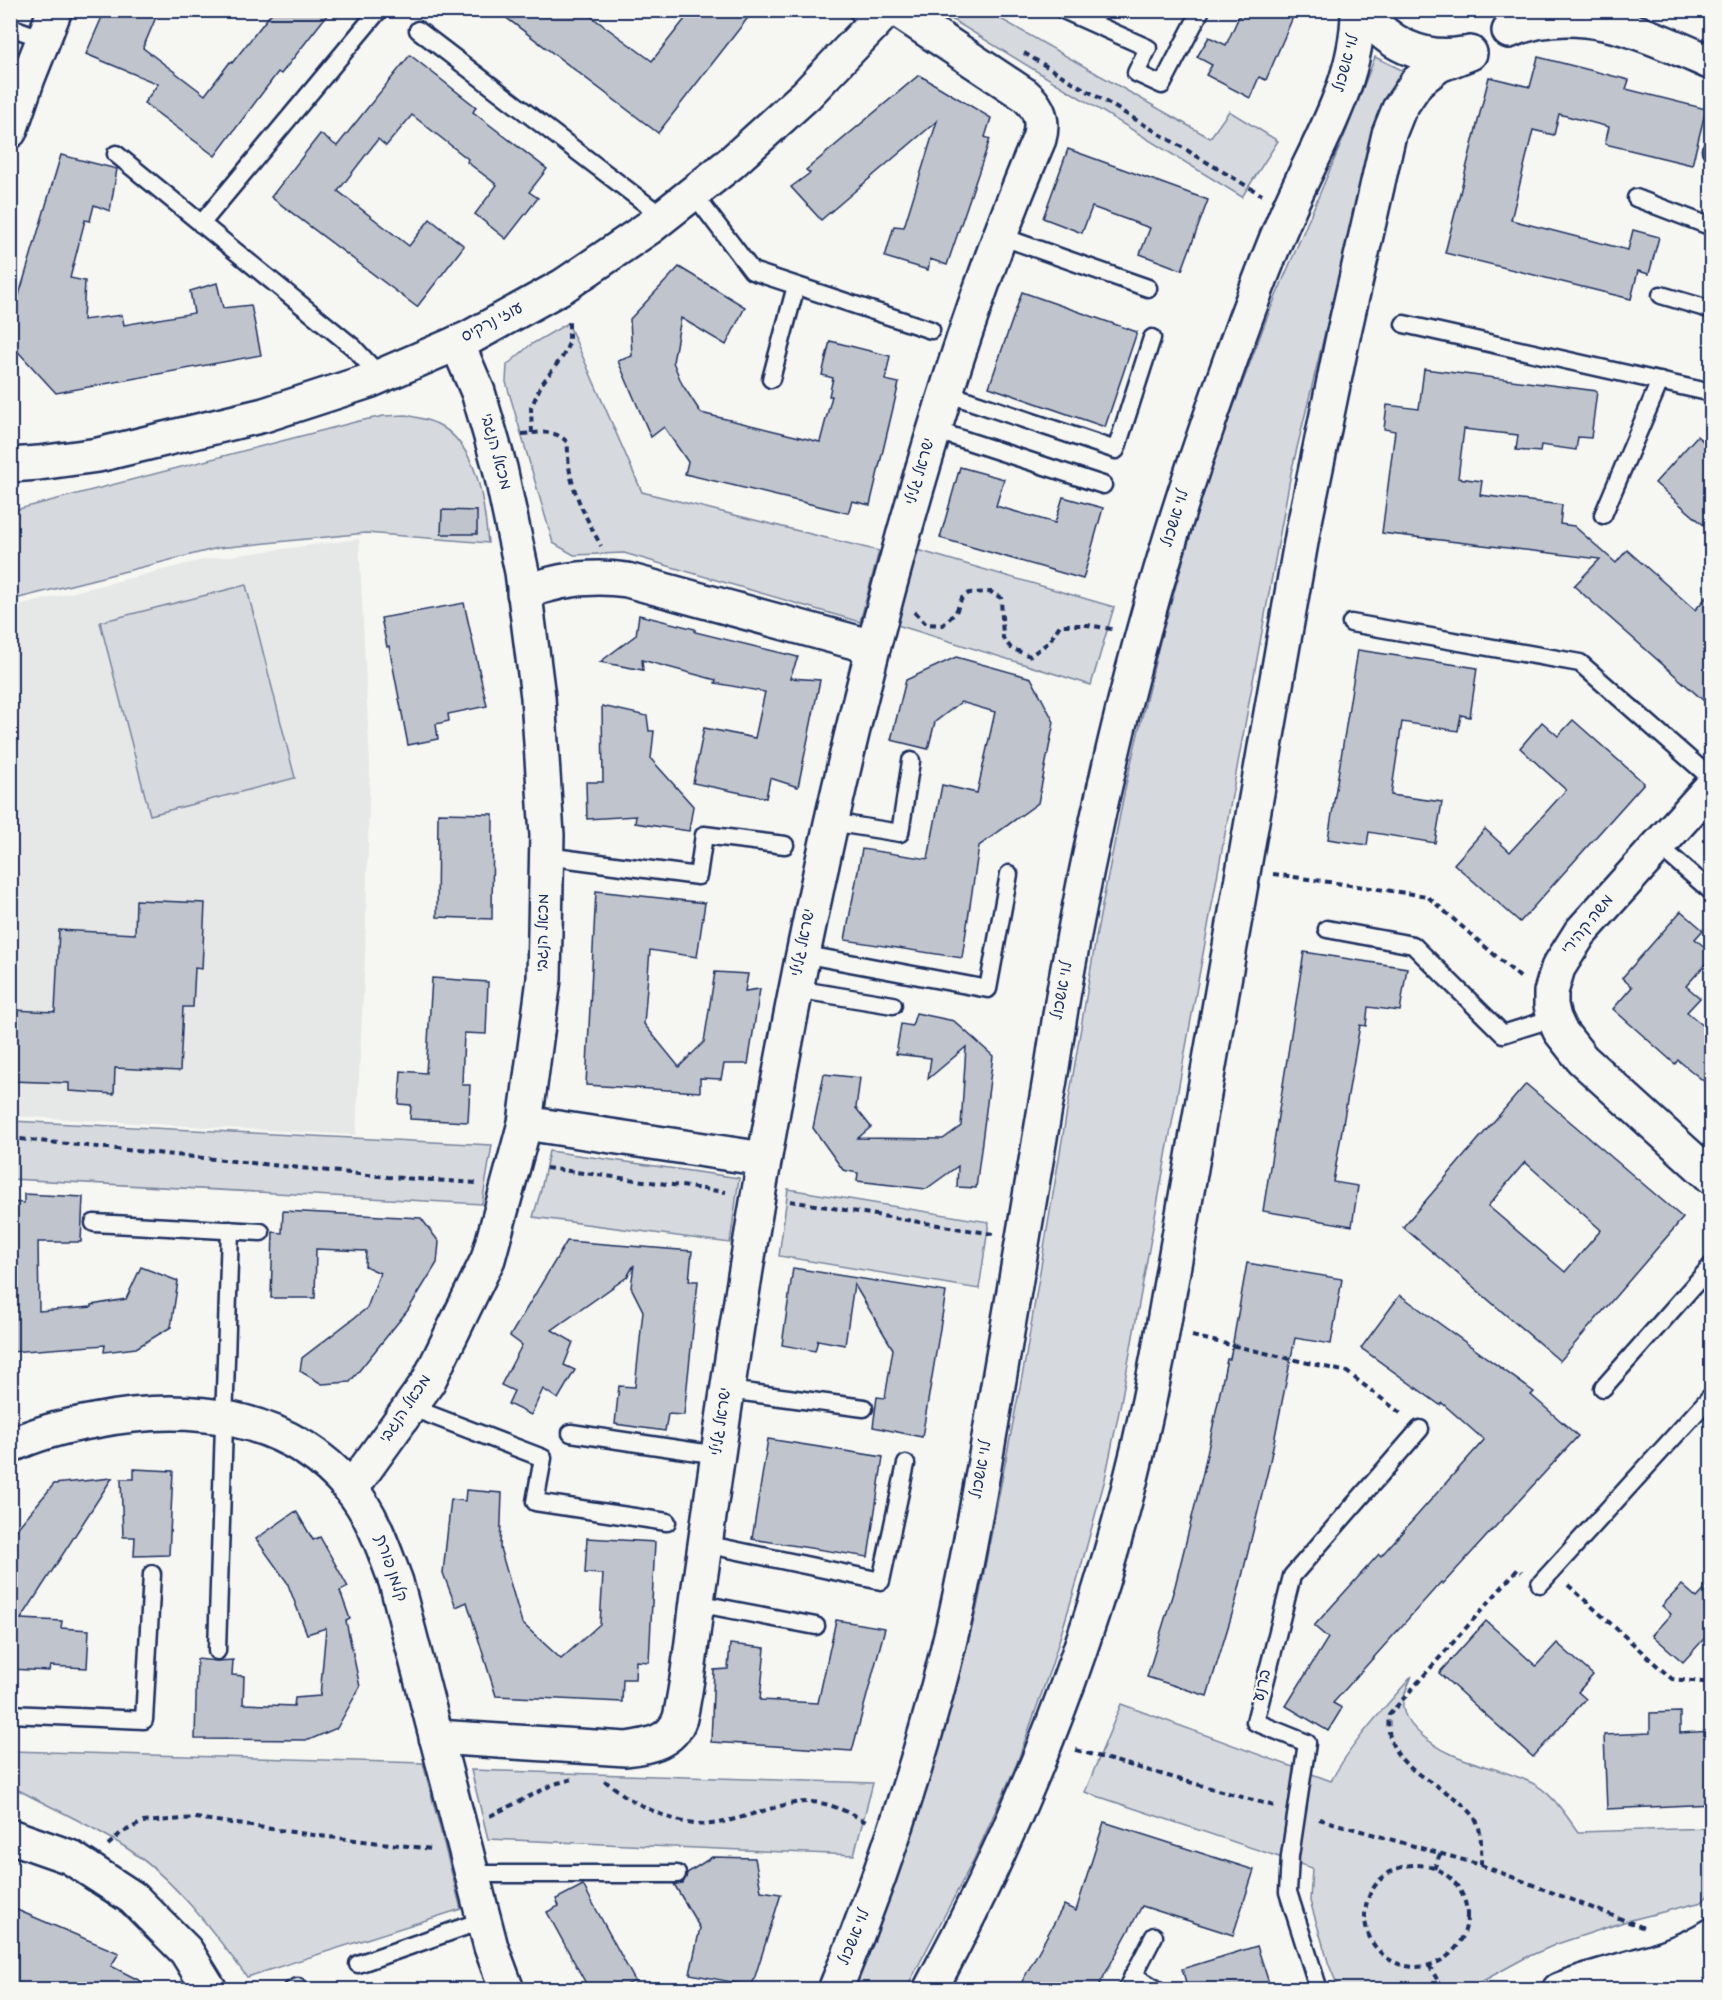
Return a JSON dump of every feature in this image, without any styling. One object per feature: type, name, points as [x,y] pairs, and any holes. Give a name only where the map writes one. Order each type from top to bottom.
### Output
[{"type":"street","name":"לוי אשכול","points":[[835,1989],[892,1838],[932,1708],[964,1576],[1082,895],[1104,790],[1144,635],[1190,477],[1224,376],[1288,211],[1346,82],[1356,39],[1358,10]]},
{"type":"street","points":[[1364,10],[1384,34],[1410,50],[1440,56],[1470,53]]},
{"type":"street","name":"עוזי נרקיס","points":[[10,465],[58,461],[108,453],[264,415],[380,376],[457,344],[568,282],[650,228],[731,163],[798,102],[879,14]]},
{"type":"street","name":"ישראל גלילי","points":[[436,1737],[620,1749],[648,1746],[664,1740],[674,1730],[680,1718],[764,1159],[795,989],[831,822],[873,647],[934,430],[1000,236],[1039,140],[1042,126],[1038,109],[1020,90],[879,14]]},
{"type":"street","points":[[930,1989],[996,1859],[1046,1742],[1077,1658],[1112,1550],[1147,1414],[1317,461],[1354,282],[1389,134],[1399,109],[1417,82],[1439,65],[1498,40],[1518,21],[1559,16],[1612,18],[1712,63]]},
{"type":"street","points":[[10,131],[49,25]]},
{"type":"street","name":"מכאל הנגבי","points":[[351,1489],[428,1382],[488,1259],[525,1123],[544,979],[546,856],[538,697],[524,593],[500,468],[478,392],[457,344]]},
{"type":"street","points":[[524,593],[557,581],[587,578],[617,579],[873,647]]},
{"type":"street","name":"משה קהירי","points":[[1552,1011],[1554,980],[1571,944],[1712,786]]},
{"type":"street","points":[[1552,1011],[1569,1045],[1582,1059],[1712,1178]]},
{"type":"street","points":[[525,1123],[764,1159]]},
{"type":"street","name":"קלמן פורת","points":[[10,1446],[72,1425],[116,1417],[158,1413],[199,1413],[225,1417],[273,1430],[305,1447],[334,1470],[351,1489],[380,1537],[396,1582],[488,1933],[507,1989]]},
{"type":"street","name":"קלמן פורת","points":[[10,1422],[72,1425]]},
{"type":"street","points":[[10,1836],[70,1857],[133,1898],[186,1951],[210,1989]]},
{"type":"street","name":"קלמן פורת","points":[[488,1933],[515,1989]]},
{"type":"street","points":[[1559,1989],[1610,1972],[1672,1956],[1712,1935]]},
{"type":"street","points":[[1638,1966],[1686,1970],[1712,1977]]},
{"type":"lane","points":[[201,224],[379,10]]},
{"type":"lane","points":[[1063,10],[1148,48],[1136,73],[1162,85],[1201,10]]},
{"type":"lane","points":[[10,27],[49,25]]},
{"type":"lane","points":[[418,30],[663,216]]},
{"type":"lane","points":[[116,154],[353,347],[380,376]]},
{"type":"lane","points":[[693,193],[752,271],[931,330]]},
{"type":"lane","points":[[1636,198],[1712,227]]},
{"type":"lane","points":[[1000,236],[1148,288]]},
{"type":"lane","points":[[771,379],[796,286]]},
{"type":"lane","points":[[1660,295],[1710,307]]},
{"type":"lane","points":[[1404,324],[1712,393]]},
{"type":"lane","points":[[946,393],[1116,450],[1152,338]]},
{"type":"lane","points":[[1603,516],[1660,381]]},
{"type":"lane","points":[[934,430],[1103,485]]},
{"type":"lane","points":[[1352,623],[1580,663],[1712,779]]},
{"type":"lane","points":[[831,822],[900,833],[911,761]]},
{"type":"lane","points":[[546,856],[698,876],[704,835],[785,845]]},
{"type":"lane","points":[[1658,845],[1712,892]]},
{"type":"lane","points":[[802,954],[988,989],[1009,874]]},
{"type":"lane","points":[[1327,929],[1413,945],[1503,1034],[1552,1011]]},
{"type":"lane","points":[[795,989],[893,1005]]},
{"type":"lane","points":[[94,1223],[261,1232]]},
{"type":"lane","points":[[217,1651],[230,1230]]},
{"type":"lane","points":[[1603,1388],[1712,1265]]},
{"type":"lane","points":[[728,1390],[864,1408]]},
{"type":"lane","points":[[1540,1584],[1712,1395]]},
{"type":"lane","points":[[410,1407],[543,1458],[535,1502],[668,1522]]},
{"type":"lane","name":"ברנע","points":[[1319,1989],[1288,1892],[1290,1856],[1307,1743],[1255,1722],[1292,1576],[1420,1429]]},
{"type":"lane","points":[[571,1433],[718,1455]]},
{"type":"lane","points":[[705,1544],[881,1581],[906,1464]]},
{"type":"lane","points":[[10,1714],[144,1720],[152,1574]]},
{"type":"lane","points":[[696,1604],[816,1626]]},
{"type":"lane","points":[[466,1851],[677,1874]]},
{"type":"lane","points":[[358,1964],[488,1933]]},
{"type":"lane","points":[[1154,1936],[1129,1982],[1158,1989]]},
{"type":"lane","points":[[292,1989],[298,1987],[298,1989]]},
{"type":"path","points":[[1014,47],[1288,211]]},
{"type":"path","points":[[532,433],[531,408],[541,385],[563,356],[569,343],[568,282]]},
{"type":"path","points":[[491,435],[548,432],[560,434],[568,442],[567,462],[573,487],[617,579]]},
{"type":"path","points":[[913,605],[914,612],[926,624],[943,625],[956,612],[962,598],[969,593],[991,592],[1001,598],[1003,638],[1011,648],[1030,656],[1049,642],[1060,625],[1087,625],[1144,635]]},
{"type":"path","points":[[1243,869],[1427,896],[1552,1011]]},
{"type":"path","points":[[10,1138],[388,1177],[508,1184]]},
{"type":"path","points":[[1163,1330],[1347,1372],[1420,1429]]},
{"type":"path","points":[[1481,1865],[1480,1832],[1475,1816],[1417,1774],[1397,1754],[1389,1739],[1389,1715],[1518,1569],[1540,1584]]},
{"type":"path","points":[[1552,1571],[1672,1679],[1712,1683]]},
{"type":"path","points":[[1046,1742],[1481,1865],[1648,1929]]},
{"type":"path","points":[[86,1868],[121,1833],[143,1822],[196,1818],[320,1836],[466,1851],[499,1813],[554,1784],[580,1778]]},
{"type":"path","points":[[596,1779],[605,1781],[629,1798],[678,1821],[717,1824],[803,1801],[843,1809],[892,1838]]},
{"type":"path","points":[[1434,1869],[1440,1854]]},
{"type":"path","points":[[1410,1865],[1434,1869],[1448,1876],[1459,1888],[1465,1903],[1467,1919],[1463,1935],[1456,1948],[1444,1959],[1429,1965],[1405,1966],[1383,1956],[1369,1937],[1364,1914],[1372,1890],[1388,1873],[1410,1865]]},
{"type":"path","points":[[1429,1965],[1443,1989]]},
{"type":"shaded area","points":[[938,11],[987,11],[1210,138],[1229,111],[1278,141],[1242,197]]},
{"type":"shaded area","points":[[1375,57],[1408,73],[1387,96],[1371,142],[1291,473],[1105,1479],[1052,1664],[1017,1763],[974,1859],[906,1989],[849,1990],[898,1867],[955,1692],[977,1608],[1025,1361],[1098,926],[1126,784],[1160,641],[1208,475],[1268,315],[1346,132]]},
{"type":"shaded area","points":[[568,323],[642,492],[879,551],[860,622],[624,553],[574,555],[553,543],[506,382],[507,365],[530,345]]},
{"type":"shaded area","points":[[406,415],[428,420],[441,426],[454,436],[464,449],[477,478],[488,543],[366,533],[218,548],[11,600],[11,511],[359,421]]},
{"type":"shaded area","points":[[359,539],[370,766],[365,956],[356,1135],[11,1116],[10,608],[207,559]]},
{"type":"shaded area","points":[[914,549],[1114,607],[1091,685],[897,625]]},
{"type":"shaded area","points":[[246,585],[295,778],[150,815],[100,622]]},
{"type":"shaded area","points":[[10,1121],[492,1145],[482,1204],[11,1179]]},
{"type":"shaded area","points":[[549,1151],[739,1178],[730,1243],[533,1217]]},
{"type":"shaded area","points":[[788,1189],[989,1222],[979,1289],[779,1256]]},
{"type":"shaded area","points":[[1412,1676],[1404,1695],[1403,1707],[1406,1717],[1417,1731],[1430,1742],[1457,1757],[1538,1786],[1557,1804],[1578,1832],[1711,1828],[1711,1892],[1702,1902],[1627,1921],[1557,1944],[1525,1958],[1468,1989],[1339,1989],[1329,1965],[1310,1901],[1312,1868],[1085,1792],[1121,1704],[1331,1781],[1358,1740]]},
{"type":"shaded area","points":[[11,1751],[423,1763],[461,1909],[247,1977],[192,1906],[143,1860],[97,1831],[11,1786]]},
{"type":"shaded area","points":[[471,1770],[873,1783],[854,1855],[488,1839]]},
{"type":"building","points":[[105,10],[159,10],[143,48],[205,95],[274,10],[331,10],[281,74],[278,72],[215,156],[144,103],[158,84],[86,54]]},
{"type":"building","points":[[496,10],[582,10],[652,61],[692,10],[754,10],[658,133]]},
{"type":"building","points":[[1242,10],[1296,10],[1266,80],[1259,77],[1250,98],[1206,75],[1212,65],[1197,57],[1209,37],[1226,45]]},
{"type":"building","points":[[410,55],[476,107],[473,112],[547,169],[529,192],[538,198],[506,239],[475,214],[497,185],[412,115],[386,146],[378,139],[338,191],[409,246],[430,219],[464,246],[417,307],[271,197],[320,134],[337,146]]},
{"type":"building","points":[[1538,57],[1629,80],[1626,89],[1706,109],[1692,165],[1605,144],[1609,127],[1559,114],[1554,135],[1533,130],[1511,220],[1628,250],[1633,230],[1659,237],[1649,274],[1638,271],[1631,299],[1445,253],[1489,77],[1530,87]]},
{"type":"building","points":[[919,75],[991,118],[985,137],[990,139],[947,265],[930,259],[928,270],[885,257],[894,226],[904,227],[937,121],[821,220],[791,187],[810,173],[806,170]]},
{"type":"building","points":[[1068,149],[1208,200],[1182,270],[1140,254],[1150,228],[1092,207],[1082,233],[1043,218]]},
{"type":"building","points":[[61,155],[117,169],[110,211],[94,205],[90,221],[85,220],[70,278],[85,281],[83,320],[122,315],[124,325],[194,313],[190,291],[217,283],[223,308],[251,305],[261,355],[56,393],[10,343],[10,325]]},
{"type":"building","points":[[679,267],[745,307],[726,345],[681,318],[673,362],[682,384],[701,413],[820,442],[832,396],[829,396],[833,378],[822,375],[830,341],[890,356],[885,380],[899,383],[870,505],[852,501],[848,513],[685,474],[688,462],[664,427],[651,437],[618,361],[632,356],[630,319]]},
{"type":"building","points":[[1022,292],[1137,332],[1105,427],[989,387]]},
{"type":"building","points":[[1424,369],[1597,391],[1591,438],[1578,437],[1576,450],[1541,445],[1540,452],[1516,450],[1518,435],[1464,429],[1458,478],[1482,481],[1480,495],[1562,505],[1560,524],[1574,526],[1616,563],[1627,550],[1695,610],[1712,591],[1712,708],[1574,586],[1600,559],[1382,533],[1395,431],[1384,429],[1387,405],[1419,409]]},
{"type":"building","points":[[1697,436],[1712,449],[1712,532],[1655,483]]},
{"type":"building","points":[[960,467],[1004,479],[996,506],[1055,523],[1063,497],[1103,508],[1083,579],[940,538]]},
{"type":"building","points":[[442,510],[477,511],[477,534],[441,534]]},
{"type":"building","points":[[464,603],[487,706],[448,714],[449,721],[436,724],[438,739],[408,745],[389,646],[387,647],[381,618]]},
{"type":"building","points":[[639,615],[695,629],[695,632],[798,657],[790,678],[820,680],[798,787],[770,778],[766,798],[693,783],[704,728],[755,738],[765,692],[715,683],[716,680],[642,660],[643,670],[600,662],[636,635]]},
{"type":"building","points":[[1358,650],[1477,668],[1470,717],[1461,715],[1458,731],[1402,722],[1391,795],[1442,802],[1435,843],[1369,832],[1367,845],[1328,839]]},
{"type":"building","points":[[956,657],[1031,678],[1054,722],[1038,803],[979,846],[962,958],[845,940],[862,849],[928,859],[942,785],[977,793],[995,712],[961,702],[935,722],[928,749],[891,740],[906,680]]},
{"type":"building","points":[[602,706],[647,716],[649,731],[654,731],[651,759],[693,806],[689,831],[635,823],[636,816],[587,819],[586,782],[603,782]]},
{"type":"building","points":[[1573,720],[1644,783],[1520,922],[1454,864],[1485,829],[1510,852],[1566,790],[1520,748],[1542,722],[1558,736]]},
{"type":"building","points":[[438,813],[493,814],[492,919],[437,917]]},
{"type":"building","points":[[596,891],[705,903],[697,957],[650,950],[644,1024],[679,1067],[704,1042],[715,972],[748,974],[745,991],[760,989],[748,1064],[724,1064],[721,1079],[700,1078],[700,1092],[586,1085]]},
{"type":"building","points":[[136,900],[205,903],[202,969],[195,968],[193,1007],[183,1007],[180,1071],[115,1068],[114,1094],[69,1091],[69,1083],[10,1081],[13,1010],[55,1012],[59,930],[135,934]]},
{"type":"building","points":[[1681,911],[1703,930],[1695,939],[1712,953],[1712,957],[1686,986],[1700,998],[1687,1012],[1712,1033],[1712,1088],[1678,1060],[1675,1064],[1613,1009],[1632,987],[1622,978]]},
{"type":"building","points":[[1304,952],[1407,968],[1400,1011],[1368,1007],[1366,1026],[1360,1025],[1333,1182],[1358,1186],[1352,1226],[1263,1211]]},
{"type":"building","points":[[432,978],[488,982],[486,1034],[464,1033],[462,1085],[470,1085],[468,1122],[410,1119],[411,1105],[399,1104],[401,1071],[426,1073]]},
{"type":"building","points":[[916,1013],[954,1021],[993,1056],[976,1188],[957,1187],[958,1166],[926,1189],[857,1181],[858,1173],[843,1170],[813,1128],[824,1074],[860,1078],[856,1108],[871,1127],[858,1138],[943,1139],[961,1126],[966,1047],[928,1079],[931,1058],[896,1054],[901,1024],[912,1026]]},
{"type":"building","points":[[1526,1084],[1683,1218],[1560,1361],[1403,1227]],"holes":[[[1525,1162],[1601,1230],[1565,1272],[1488,1206]]]},
{"type":"building","points":[[24,1194],[83,1197],[81,1242],[38,1242],[39,1311],[92,1307],[92,1305],[126,1299],[141,1267],[178,1281],[171,1327],[136,1348],[104,1352],[105,1345],[10,1352],[10,1202],[24,1203]]},
{"type":"building","points":[[283,1211],[421,1218],[439,1242],[437,1263],[408,1310],[350,1382],[322,1384],[300,1371],[302,1358],[367,1308],[380,1273],[365,1266],[366,1251],[316,1249],[315,1298],[271,1298],[273,1232],[282,1233]]},
{"type":"building","points":[[567,1241],[692,1251],[689,1281],[698,1281],[684,1415],[668,1414],[665,1431],[615,1424],[619,1386],[635,1387],[643,1311],[631,1287],[634,1265],[627,1277],[552,1330],[573,1342],[564,1365],[575,1370],[558,1399],[543,1389],[531,1415],[508,1404],[514,1391],[501,1385],[522,1345],[510,1336]]},
{"type":"building","points":[[1247,1263],[1342,1279],[1331,1344],[1295,1338],[1269,1466],[1236,1601],[1207,1696],[1147,1677],[1175,1586],[1203,1473],[1227,1359],[1230,1359]]},
{"type":"building","points":[[793,1268],[946,1292],[922,1437],[873,1427],[877,1397],[885,1398],[893,1349],[854,1284],[845,1345],[818,1340],[815,1351],[782,1345]]},
{"type":"building","points":[[1400,1295],[1534,1392],[1531,1395],[1578,1436],[1443,1584],[1441,1582],[1333,1703],[1342,1708],[1328,1731],[1286,1706],[1328,1638],[1314,1626],[1379,1554],[1381,1556],[1484,1440],[1442,1403],[1440,1405],[1361,1348]]},
{"type":"building","points":[[768,1439],[883,1457],[868,1557],[752,1539]]},
{"type":"building","points":[[134,1469],[173,1471],[169,1555],[134,1556],[135,1537],[123,1537],[121,1479],[134,1479]]},
{"type":"building","points":[[112,1478],[21,1619],[62,1621],[61,1628],[89,1630],[87,1668],[50,1666],[49,1671],[10,1669],[10,1537],[54,1484]]},
{"type":"building","points":[[466,1490],[502,1493],[500,1548],[522,1623],[561,1659],[600,1624],[603,1574],[585,1573],[587,1538],[655,1542],[649,1662],[636,1661],[635,1679],[623,1679],[622,1702],[496,1696],[467,1602],[456,1607],[443,1573],[451,1499],[465,1501]]},
{"type":"building","points":[[296,1511],[313,1540],[320,1537],[348,1587],[340,1591],[350,1619],[346,1621],[360,1687],[337,1728],[309,1740],[195,1739],[197,1659],[233,1660],[232,1675],[244,1676],[243,1704],[294,1706],[295,1698],[320,1696],[326,1628],[307,1634],[287,1582],[256,1539]]},
{"type":"building","points":[[1712,1582],[1712,1630],[1683,1662],[1652,1635],[1671,1614],[1662,1606],[1682,1585],[1697,1598]]},
{"type":"building","points":[[836,1620],[885,1628],[852,1751],[711,1742],[714,1670],[728,1669],[730,1644],[765,1648],[760,1700],[818,1703]]},
{"type":"building","points":[[1486,1621],[1536,1666],[1557,1643],[1593,1675],[1578,1692],[1586,1699],[1533,1757],[1439,1673]]},
{"type":"building","points":[[1680,1712],[1680,1733],[1712,1731],[1712,1804],[1607,1809],[1604,1735],[1650,1733],[1650,1713]]},
{"type":"building","points":[[1104,1822],[1254,1870],[1233,1935],[1142,1906],[1097,1989],[1018,1989],[1064,1905],[1076,1911]]},
{"type":"building","points":[[712,1857],[755,1858],[761,1891],[781,1894],[752,1986],[690,1974],[700,1928],[674,1884],[683,1883],[687,1873]]},
{"type":"building","points":[[583,1885],[635,1981],[618,1989],[589,1989],[547,1912],[559,1906],[556,1899]]},
{"type":"building","points":[[10,1907],[119,1953],[111,1966],[156,1989],[10,1989]]},
{"type":"building","points":[[1257,1946],[1271,1989],[1188,1989],[1182,1969]]}]
